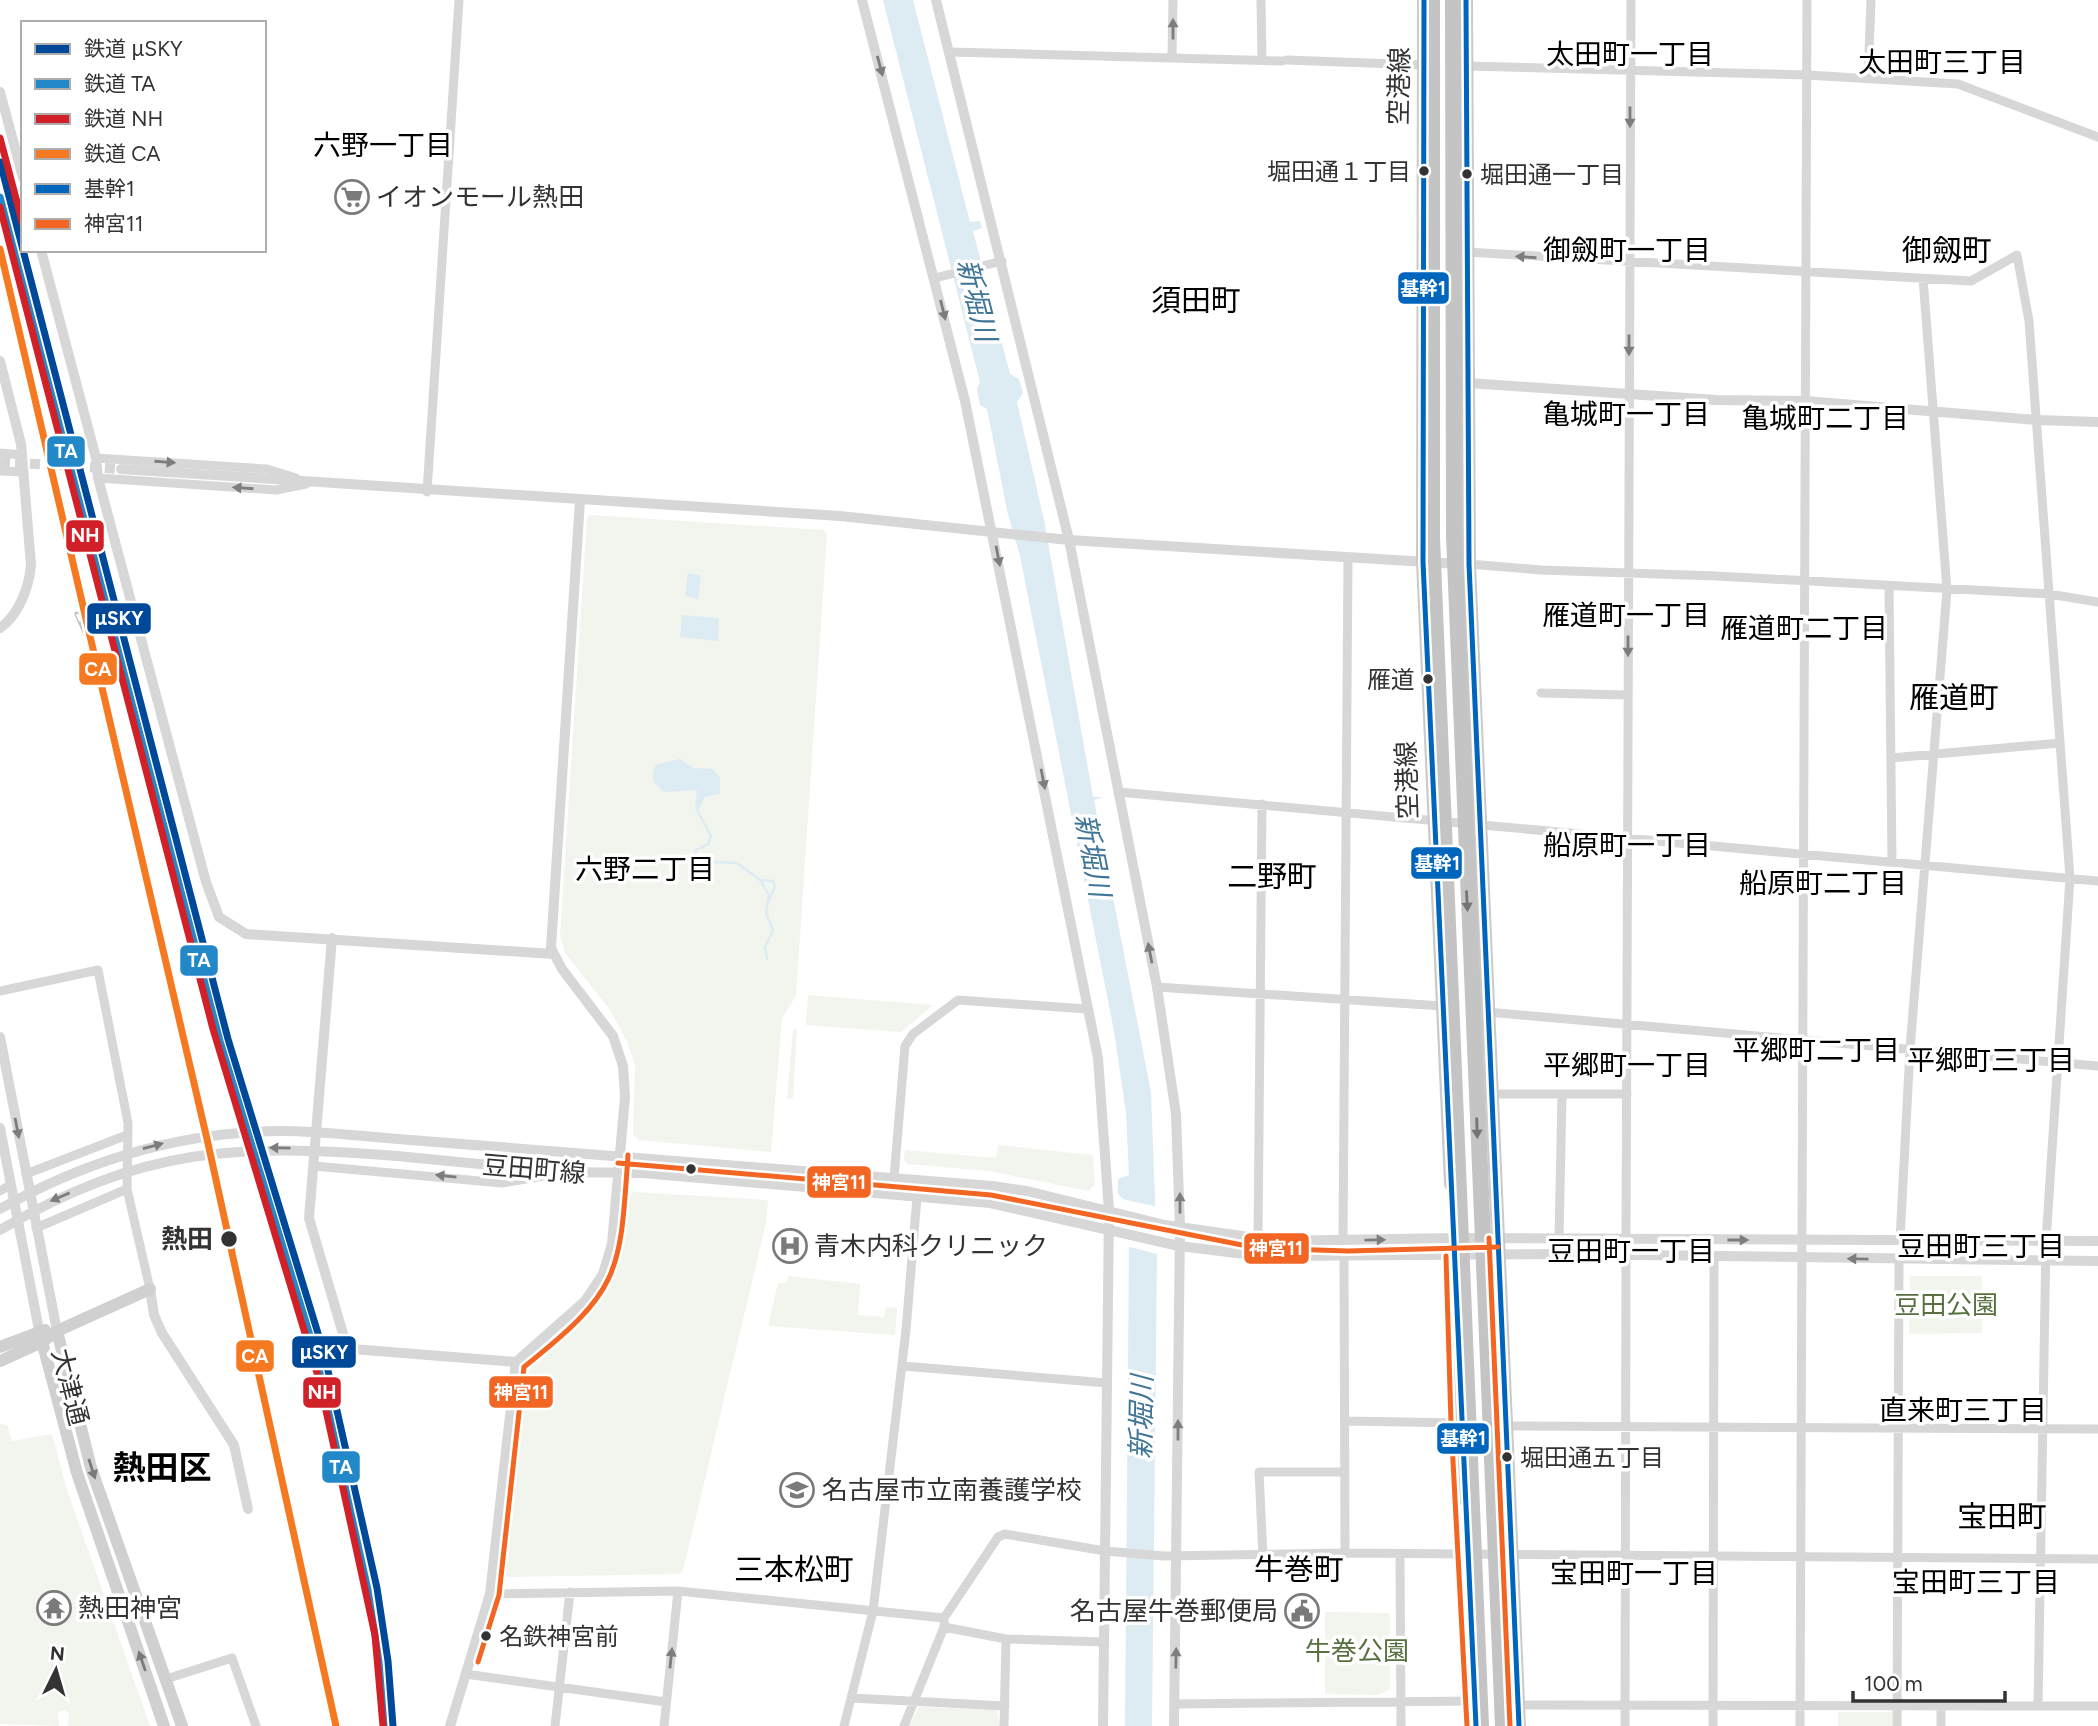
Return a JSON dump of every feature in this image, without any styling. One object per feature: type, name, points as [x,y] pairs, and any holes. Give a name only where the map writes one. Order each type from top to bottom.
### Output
[{"type":"highway","points":[[1432,0],[1432,537],[1480,1726]]},
{"type":"highway","points":[[1445,0],[1443,431],[1450,691],[1462,782]]},
{"type":"highway","points":[[1453,0],[1452,390],[1462,782],[1503,1726]]},
{"type":"highway","points":[[1460,1088],[1476,1313],[1485,1527],[1488,1625],[1480,1726]]},
{"type":"main road","name":"空港線","points":[[1424,0],[1423,562],[1455,1255],[1460,1423],[1475,1701],[1480,1726]]},
{"type":"main road","points":[[1466,0],[1469,564],[1519,1726]]},
{"type":"main road","points":[[0,1348],[57,1331],[150,1289]]},
{"type":"main road","name":"大津通","points":[[57,1331],[91,1468],[182,1726]]},
{"type":"main road","points":[[0,1361],[40,1336]]},
{"type":"main road","name":"大津通","points":[[40,1336],[77,1473],[164,1726]]},
{"type":"street","points":[[427,492],[458,0]]},
{"type":"street","points":[[863,0],[939,277],[998,532],[1098,1058],[1109,1212],[1103,1726]]},
{"type":"street","points":[[936,0],[1063,540],[1118,792],[1157,987],[1176,1114],[1180,1245],[1174,1726]]},
{"type":"street","points":[[1172,57],[1173,0]]},
{"type":"street","points":[[1262,0],[1262,60]]},
{"type":"street","points":[[1626,1239],[1631,0]]},
{"type":"street","points":[[1800,1726],[1807,0]]},
{"type":"street","points":[[1868,79],[1871,0]]},
{"type":"street","points":[[950,52],[1424,65]]},
{"type":"street","points":[[1467,66],[1807,75],[1958,84],[2098,137]]},
{"type":"street","points":[[0,92],[21,171]]},
{"type":"street","points":[[42,252],[96,458],[98,478],[214,906],[228,925],[246,934],[553,954]]},
{"type":"street","points":[[1466,252],[1971,281],[2017,255],[2029,321],[2070,878],[2045,1260],[2038,1706]]},
{"type":"street","points":[[939,277],[997,263]]},
{"type":"street","points":[[1900,1240],[1910,1049],[1947,590],[1923,278]]},
{"type":"street","points":[[0,361],[22,455],[30,579],[13,616],[0,628]]},
{"type":"street","points":[[1468,383],[1629,394],[1806,401],[2037,420],[2098,422]]},
{"type":"street","points":[[0,453],[22,455]]},
{"type":"street","points":[[96,458],[267,469],[311,482]]},
{"type":"street","points":[[121,469],[427,492],[840,516],[1063,540],[1423,562],[2049,594],[2098,602]]},
{"type":"street","points":[[0,471],[24,472]]},
{"type":"street","points":[[98,478],[276,490],[311,482]]},
{"type":"street","points":[[450,1726],[490,1594],[516,1362],[585,1301],[603,1274],[611,1244],[625,1097],[623,1066],[617,1046],[592,1005],[553,954],[580,500]]},
{"type":"street","points":[[1343,1240],[1348,556]]},
{"type":"street","points":[[1889,587],[1892,862]]},
{"type":"street","points":[[1541,693],[1628,695]]},
{"type":"street","points":[[1891,758],[2060,743]]},
{"type":"street","points":[[1118,792],[1433,818],[2098,880]]},
{"type":"street","points":[[1258,1239],[1262,804]]},
{"type":"street","points":[[332,938],[309,1218],[346,1344],[352,1349],[516,1362]]},
{"type":"street","points":[[0,991],[98,970],[128,1123],[127,1189],[154,1315],[162,1333],[234,1445],[248,1510]]},
{"type":"street","points":[[1157,987],[1442,1006]]},
{"type":"street","points":[[894,1178],[905,1046],[913,1034],[958,1000],[1087,1009]]},
{"type":"street","points":[[1487,1012],[2098,1066]]},
{"type":"street","name":"大津通","points":[[0,1037],[57,1331]]},
{"type":"street","points":[[1490,1094],[1627,1094]]},
{"type":"street","points":[[1559,1238],[1562,1095]]},
{"type":"street","name":"大津通","points":[[0,1129],[40,1336]]},
{"type":"street","name":"豆田町線","points":[[0,1209],[44,1184],[129,1153],[193,1138],[283,1131],[619,1154],[1027,1191],[1180,1227]]},
{"type":"street","points":[[26,1174],[127,1135]]},
{"type":"street","name":"豆田町線","points":[[0,1230],[48,1201],[93,1183],[171,1159],[250,1149],[397,1156],[562,1172],[990,1203],[1180,1245]]},
{"type":"street","points":[[314,1166],[502,1183],[562,1172]]},
{"type":"street","points":[[0,1191],[10,1185]]},
{"type":"street","points":[[36,1228],[127,1189]]},
{"type":"street","points":[[844,1726],[873,1611],[902,1366],[917,1197]]},
{"type":"street","points":[[1180,1227],[1258,1239],[2098,1241]]},
{"type":"street","points":[[1180,1245],[1261,1256],[1499,1255],[2098,1261]]},
{"type":"street","points":[[1344,1256],[1345,1553]]},
{"type":"street","points":[[1625,1726],[1626,1257]]},
{"type":"street","points":[[1713,1726],[1714,1258]]},
{"type":"street","points":[[1897,1726],[1899,1260]]},
{"type":"street","points":[[902,1366],[1107,1383]]},
{"type":"street","points":[[1345,1421],[1460,1423]]},
{"type":"street","points":[[1507,1426],[2098,1429]]},
{"type":"street","points":[[1263,1556],[1259,1472],[1345,1472]]},
{"type":"street","points":[[904,1726],[944,1623],[998,1537],[1005,1534],[1119,1552],[1177,1557],[1345,1553],[2098,1559]]},
{"type":"street","points":[[1400,1555],[1401,1726]]},
{"type":"street","points":[[490,1594],[678,1591],[873,1611],[944,1623],[1006,1639],[1104,1642]]},
{"type":"street","points":[[664,1726],[678,1591]]},
{"type":"street","points":[[555,1726],[570,1592]]},
{"type":"street","points":[[1004,1726],[1006,1639]]},
{"type":"street","points":[[166,1679],[232,1658],[256,1726]]},
{"type":"street","points":[[465,1674],[666,1702]]},
{"type":"street","points":[[851,1699],[1005,1706]]},
{"type":"street","points":[[1175,1703],[1475,1701]]},
{"type":"street","points":[[1518,1705],[2098,1706]]},
{"type":"street","points":[[1941,1705],[1941,1726]]},
{"type":"green space","points":[[590,515],[824,530],[827,534],[796,996],[782,1018],[771,1152],[639,1140],[633,1134],[635,1066],[628,1043],[610,1010],[565,953],[560,936],[587,518]]},
{"type":"green space","points":[[808,995],[933,1005],[901,1032],[806,1025]]},
{"type":"green space","points":[[797,1029],[793,1098],[787,1099],[793,1030]]},
{"type":"green space","points":[[998,1145],[1093,1155],[1095,1185],[1088,1191],[989,1171],[907,1164],[904,1160],[905,1150],[996,1158]]},
{"type":"green space","points":[[633,1192],[768,1200],[766,1223],[683,1571],[678,1574],[507,1577],[501,1570],[526,1376],[530,1368],[595,1307],[614,1278],[625,1237],[628,1197]]},
{"type":"green space","points":[[788,1276],[860,1284],[858,1315],[884,1317],[886,1307],[897,1308],[895,1335],[768,1326],[778,1283],[787,1283]]},
{"type":"green space","name":"豆田公園","points":[[1910,1276],[1982,1276],[1982,1333],[1909,1334]]},
{"type":"green space","name":"熱田神宮","points":[[0,1424],[7,1425],[12,1441],[52,1434],[67,1490],[150,1726],[68,1726],[69,1714],[65,1710],[58,1712],[59,1726],[0,1724]]},
{"type":"green space","name":"牛巻公園","points":[[1325,1612],[1390,1613],[1390,1689],[1378,1695],[1325,1694]]},
{"type":"green space","points":[[919,1707],[997,1710],[1000,1726],[909,1726]]},
{"type":"green space","points":[[1838,1712],[1892,1712],[1892,1726],[1838,1726]]},
{"type":"water","name":"新堀川","points":[[883,0],[913,0],[970,222],[980,221],[982,228],[973,231],[1010,374],[1019,379],[1023,393],[1017,402],[1044,520],[1093,797],[1103,797],[1094,800],[1151,1092],[1157,1256],[1152,1726],[1125,1726],[1129,1247],[1124,1200],[1118,1194],[1118,1179],[1129,1175],[1126,1113],[1114,1031],[1020,556],[1008,515],[987,409],[980,405],[977,389],[980,382]]},
{"type":"water","points":[[688,573],[701,576],[698,599],[685,596]]},
{"type":"water","points":[[682,615],[719,618],[718,641],[680,637]]},
{"type":"water","points":[[680,759],[694,768],[713,769],[720,778],[720,794],[705,797],[699,809],[695,809],[697,790],[664,792],[653,779],[657,764]]},
{"type":"pier","points":[[1122,1199],[1159,1207],[1161,1255],[1126,1246]]},
{"type":"waterway","points":[[697,810],[711,836],[708,844],[696,850],[695,861],[737,863],[760,880],[769,895],[766,913],[773,930],[765,947],[767,959]]},
{"type":"waterway","points":[[760,880],[773,881],[775,887],[770,898]]},
{"type":"tunnel","points":[[0,462],[121,469]]},
{"type":"railway","points":[[77,614],[89,641]]},
{"type":"rail line","name":"NH","points":[[0,138],[21,217]]},
{"type":"rail line","name":"μSKY","points":[[0,162],[21,242]]},
{"type":"rail line","name":"TA","points":[[0,197],[220,1041],[316,1355],[368,1590],[379,1662],[384,1726]]},
{"type":"rail line","name":"NH","points":[[0,207],[213,1029],[320,1383],[375,1635],[383,1726]]},
{"type":"rail line","name":"CA","points":[[0,249],[207,1139],[336,1726]]},
{"type":"rail line","name":"μSKY","points":[[24,252],[228,1039],[324,1353],[377,1588],[388,1661],[393,1726]]},
{"type":"transit line","name":"基幹1","points":[[1424,0],[1423,562],[1476,1726]]},
{"type":"transit line","name":"基幹1","points":[[1466,0],[1469,564],[1519,1726]]},
{"type":"transit line","name":"神宮11","points":[[478,1662],[499,1595],[524,1367],[580,1318],[609,1277],[622,1228],[628,1155]]},
{"type":"transit line","name":"神宮11","points":[[618,1163],[991,1195],[1257,1248],[1348,1251],[1498,1247]]},
{"type":"transit line","name":"神宮11","points":[[1489,1238],[1510,1726]]},
{"type":"transit line","name":"神宮11","points":[[1446,1256],[1451,1423],[1467,1726]]},
{"type":"place","name":"堀田通１丁目","points":[[1424,171]]},
{"type":"place","name":"堀田通一丁目","points":[[1467,174]]},
{"type":"place","name":"イオンモール熱田","points":[[352,197]]},
{"type":"place","name":"雁道","points":[[1428,679]]},
{"type":"place","name":"熱田","points":[[229,1239]]},
{"type":"place","name":"青木内科クリニック","points":[[790,1246]]},
{"type":"place","name":"堀田通五丁目","points":[[1507,1457]]},
{"type":"place","name":"名古屋市立南養護学校","points":[[797,1490]]},
{"type":"place","name":"熱田神宮","points":[[54,1608]]},
{"type":"place","name":"名古屋牛巻郵便局","points":[[1302,1611]]},
{"type":"place","name":"名鉄神宮前","points":[[486,1636]]},
{"type":"district","name":"太田町一丁目","points":[[1630,54]]},
{"type":"district","name":"太田町三丁目","points":[[1942,62]]},
{"type":"district","name":"六野一丁目","points":[[383,145]]},
{"type":"district","name":"御劔町一丁目","points":[[1627,250]]},
{"type":"district","name":"御劔町","points":[[1947,251]]},
{"type":"district","name":"須田町","points":[[1196,301]]},
{"type":"district","name":"亀城町一丁目","points":[[1626,414]]},
{"type":"district","name":"亀城町二丁目","points":[[1825,418]]},
{"type":"district","name":"雁道町一丁目","points":[[1626,615]]},
{"type":"district","name":"雁道町二丁目","points":[[1804,628]]},
{"type":"district","name":"雁道町","points":[[1954,698]]},
{"type":"district","name":"船原町一丁目","points":[[1627,845]]},
{"type":"district","name":"六野二丁目","points":[[645,869]]},
{"type":"district","name":"二野町","points":[[1272,877]]},
{"type":"district","name":"船原町二丁目","points":[[1823,883]]},
{"type":"district","name":"平郷町二丁目","points":[[1816,1050]]},
{"type":"district","name":"平郷町三丁目","points":[[1991,1060]]},
{"type":"district","name":"平郷町一丁目","points":[[1627,1065]]},
{"type":"district","name":"豆田町三丁目","points":[[1981,1246]]},
{"type":"district","name":"豆田町一丁目","points":[[1631,1251]]},
{"type":"district","name":"直来町三丁目","points":[[1963,1410]]},
{"type":"district","name":"熱田区","points":[[162,1467]]},
{"type":"district","name":"宝田町","points":[[2002,1517]]},
{"type":"district","name":"三本松町","points":[[794,1570]]},
{"type":"district","name":"牛巻町","points":[[1299,1570]]},
{"type":"district","name":"宝田町一丁目","points":[[1634,1573]]},
{"type":"district","name":"宝田町三丁目","points":[[1976,1582]]}]
